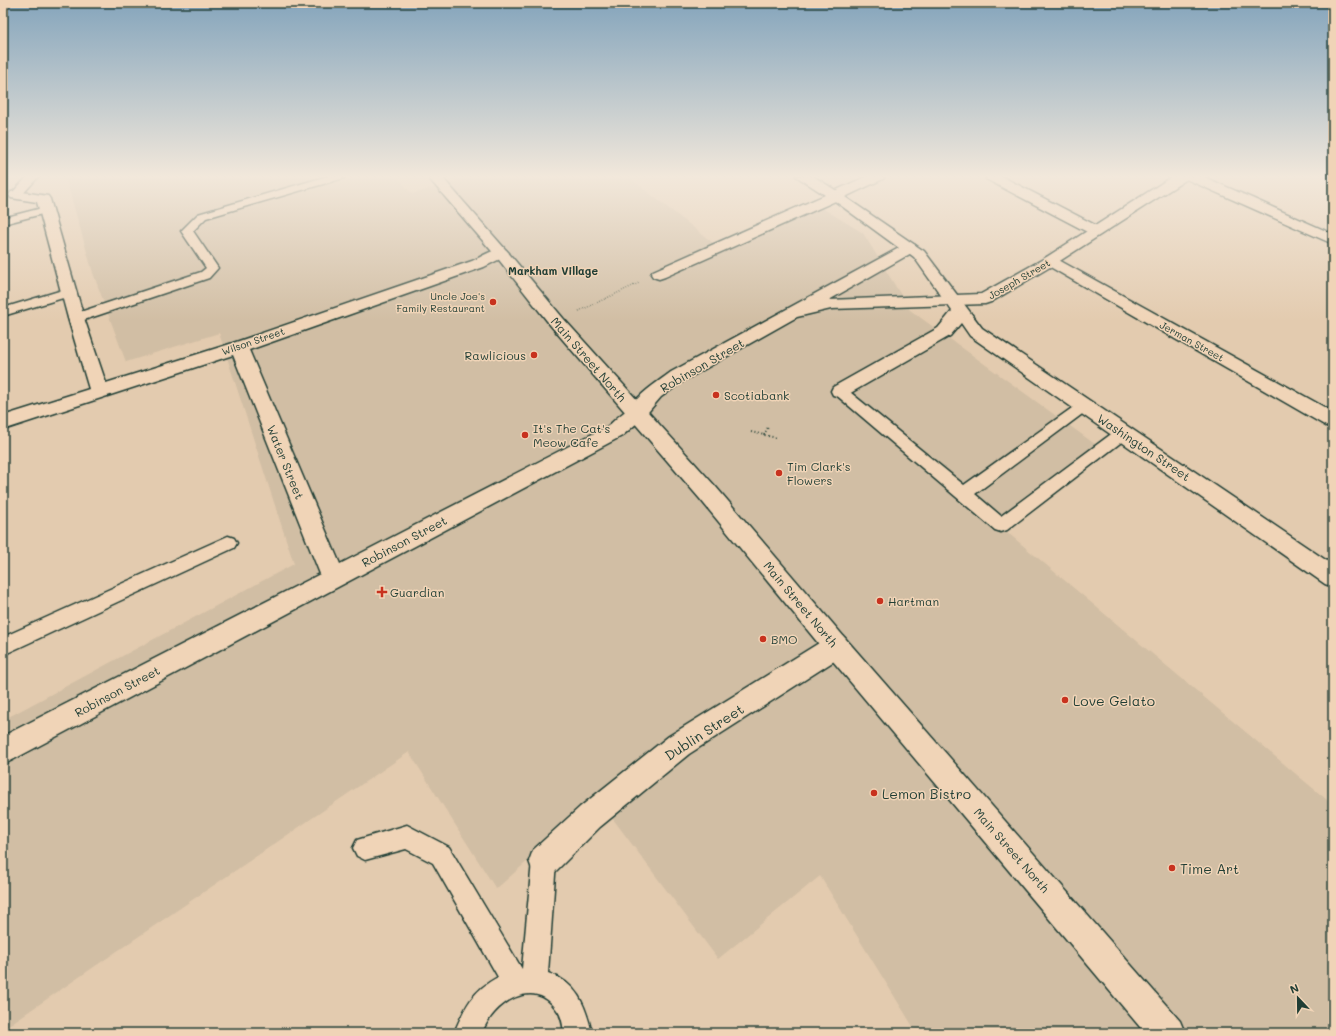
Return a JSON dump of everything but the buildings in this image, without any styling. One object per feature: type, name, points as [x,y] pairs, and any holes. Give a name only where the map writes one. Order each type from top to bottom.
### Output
[{"type":"street","points":[[50,224],[76,318],[100,391]]},
{"type":"street","name":"Main Street North","points":[[476,224],[557,322],[704,489],[836,646],[1168,1033]]},
{"type":"street","points":[[659,274],[771,224]]},
{"type":"street","name":"Washington Street","points":[[876,224],[919,254],[956,307],[976,332],[1333,576]]},
{"type":"street","points":[[1083,224],[1096,231]]},
{"type":"street","name":"Joseph Street","points":[[956,307],[985,299],[1050,261],[1106,224]]},
{"type":"street","points":[[1298,224],[1333,240]]},
{"type":"street","name":"Robinson Street","points":[[3,751],[615,431],[636,413],[654,393],[678,376],[910,248]]},
{"type":"street","name":"Wilson Street","points":[[3,423],[239,347],[478,264],[501,253]]},
{"type":"street","name":"Jerman Street","points":[[1050,261],[1333,420]]},
{"type":"street","name":"Robinson Street","points":[[794,313],[831,304],[956,307]]},
{"type":"street","points":[[840,391],[944,332],[956,307]]},
{"type":"street","name":"Water Street","points":[[239,347],[334,578]]},
{"type":"street","name":"Dublin Street","points":[[544,861],[590,817],[679,745],[836,646]]},
{"type":"lane","points":[[76,318],[205,275],[212,268],[187,231],[194,224]]},
{"type":"lane","points":[[3,312],[69,292]]},
{"type":"lane","points":[[840,391],[1001,525],[1123,433]]},
{"type":"lane","points":[[964,493],[1084,406]]},
{"type":"lane","points":[[3,646],[228,543]]},
{"type":"lane","points":[[366,848],[407,837],[441,855],[524,982]]},
{"type":"lane","points":[[524,982],[544,861]]},
{"type":"lane","points":[[468,1033],[481,1007],[497,991],[524,982],[550,986],[564,997],[574,1014],[578,1033]]},
{"type":"path","points":[[557,322],[659,274]]},
{"type":"path","points":[[764,436],[768,426]]},
{"type":"path","points":[[751,432],[777,438]]},
{"type":"shaded area","points":[[79,224],[689,224],[721,249],[782,224],[849,224],[863,233],[910,310],[1099,447],[1002,528],[1333,805],[1333,1033],[917,1033],[820,876],[718,959],[598,799],[496,889],[409,752],[3,1029],[3,720],[294,564],[219,333],[126,362],[93,273]]},
{"type":"place","name":"Uncle Joe's Family Restaurant","points":[[493,302]]},
{"type":"place","name":"Rawlicious","points":[[534,355]]},
{"type":"place","name":"Scotiabank","points":[[716,395]]},
{"type":"place","name":"It's The Cat's Meow Cafe","points":[[525,435]]},
{"type":"place","name":"Tim Clark's Flowers","points":[[779,473]]},
{"type":"place","name":"Guardian","points":[[382,592]]},
{"type":"place","name":"Hartman","points":[[880,601]]},
{"type":"place","name":"BMO","points":[[763,639]]},
{"type":"place","name":"Love Gelato","points":[[1065,700]]},
{"type":"place","name":"Lemon Bistro","points":[[874,793]]},
{"type":"place","name":"Time Art","points":[[1172,868]]},
{"type":"district","name":"Markham Village","points":[[553,270]]}]
